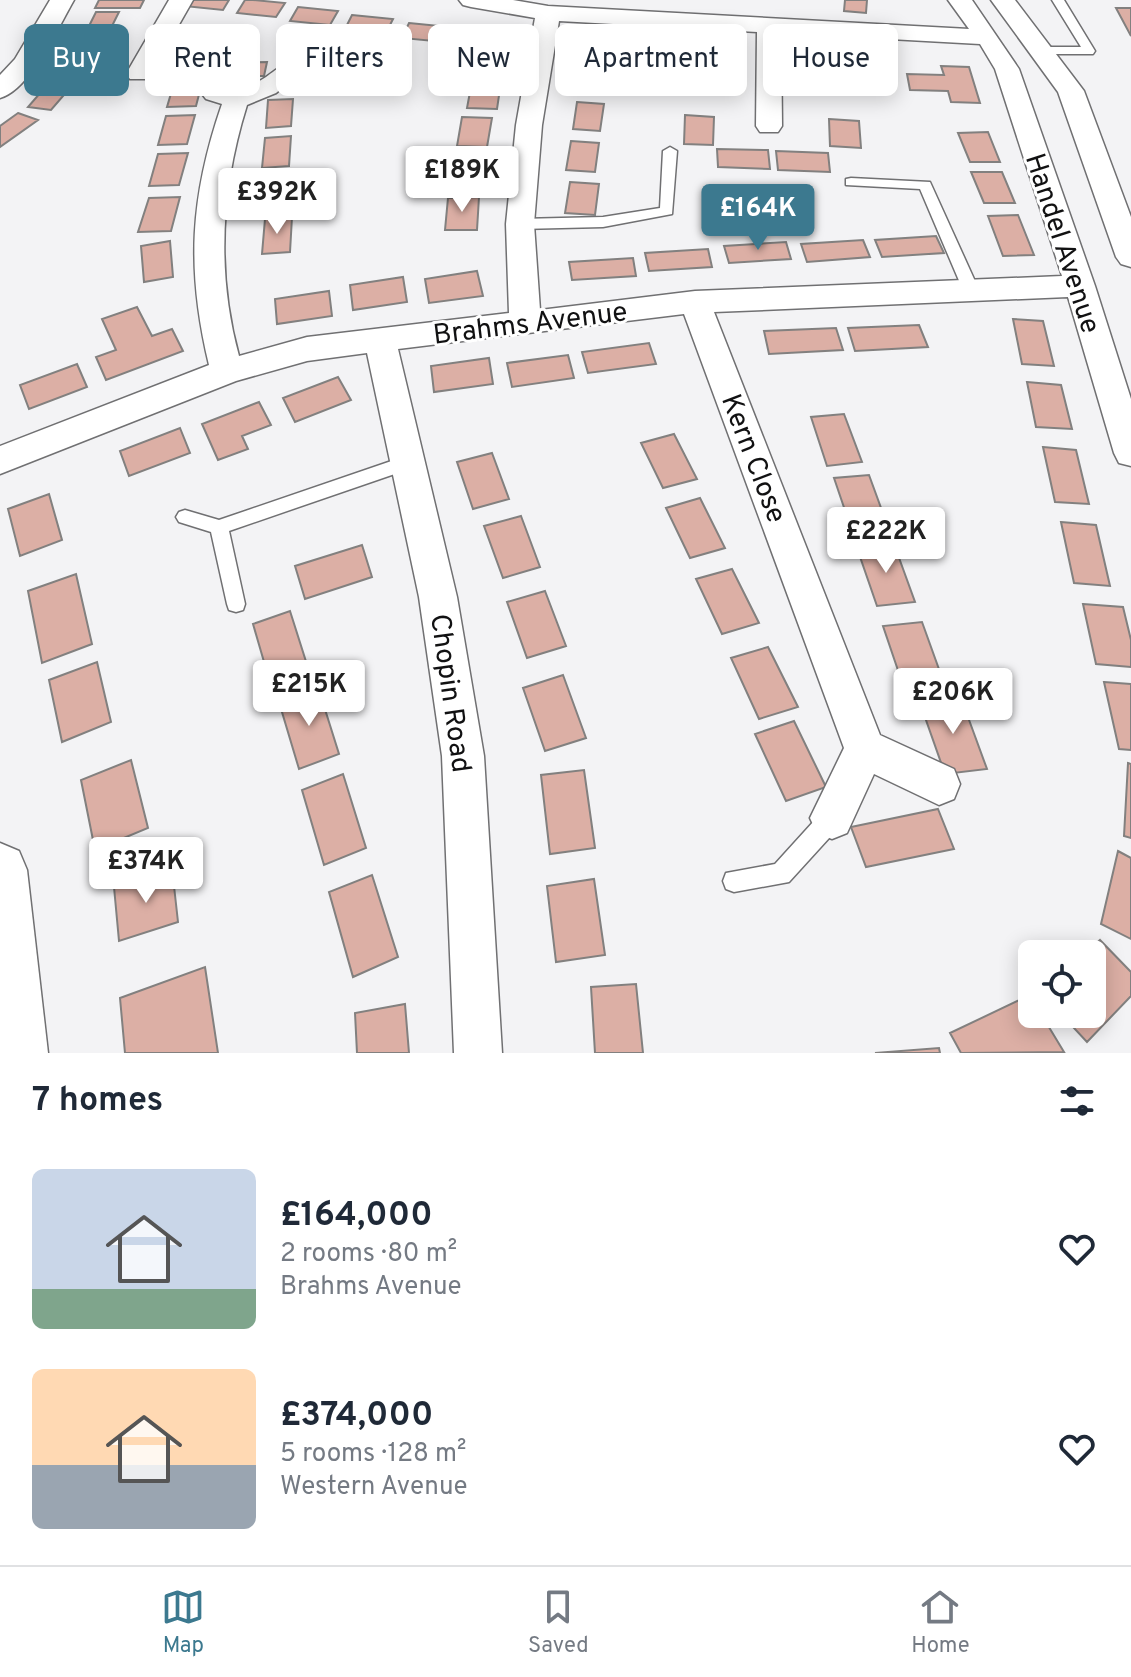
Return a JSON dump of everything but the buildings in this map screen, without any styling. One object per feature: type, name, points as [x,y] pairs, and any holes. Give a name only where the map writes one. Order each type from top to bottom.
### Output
[{"type":"street","points":[[48,24],[62,0]]},
{"type":"street","points":[[170,24],[181,0]]},
{"type":"street","points":[[471,0],[548,13],[699,11],[763,25]]},
{"type":"street","name":"Handel Avenue","points":[[960,0],[1007,69],[1080,286],[1131,453]]},
{"type":"street","points":[[1003,0],[1071,91],[1131,257]]},
{"type":"street","points":[[525,322],[520,224],[529,125],[548,13]]},
{"type":"street","points":[[898,32],[988,37]]},
{"type":"street","points":[[0,55],[24,63]]},
{"type":"street","points":[[0,90],[24,64]]},
{"type":"street","points":[[227,371],[211,303],[210,238],[225,97],[267,88],[276,81]]},
{"type":"street","points":[[770,96],[770,130]]},
{"type":"street","name":"Brahms Avenue","points":[[0,460],[227,371],[307,349],[695,302],[1080,286]]},
{"type":"street","name":"Kern Close","points":[[695,302],[865,749]]},
{"type":"street","name":"Chopin Road","points":[[380,340],[438,597],[463,756],[478,1053]]},
{"type":"street","points":[[832,818],[865,749],[939,784]]},
{"type":"street","points":[[0,870],[18,1053]]},
{"type":"lane","points":[[1042,51],[1089,51],[1058,0]]},
{"type":"lane","points":[[520,224],[603,222],[667,211],[670,151]]},
{"type":"lane","points":[[851,182],[925,185],[971,290]]},
{"type":"lane","points":[[185,517],[219,527],[409,462]]},
{"type":"lane","points":[[219,527],[236,604]]},
{"type":"lane","points":[[734,881],[781,874],[832,818]]}]
